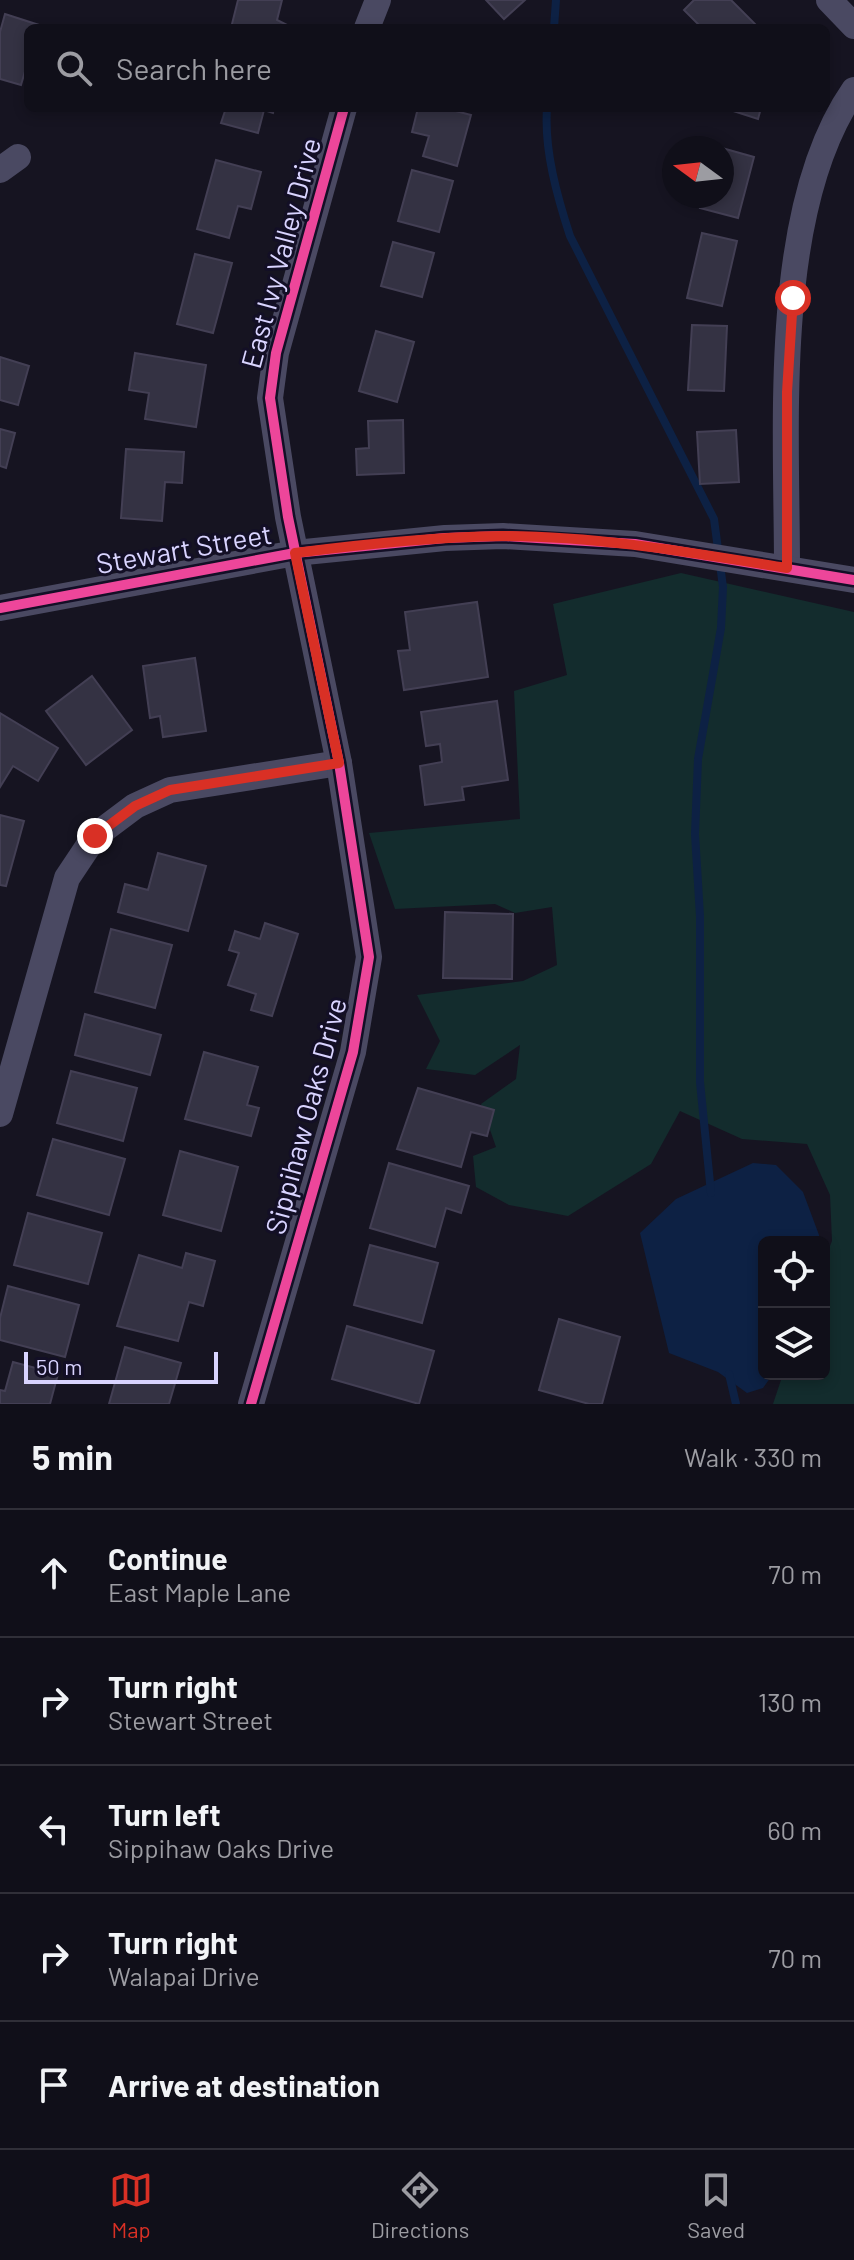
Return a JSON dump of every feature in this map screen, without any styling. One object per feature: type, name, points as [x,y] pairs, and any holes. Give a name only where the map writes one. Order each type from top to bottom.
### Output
[{"type":"street","points":[[369,24],[378,0]]},
{"type":"street","points":[[829,0],[854,26]]},
{"type":"street","points":[[787,568],[787,392],[799,252],[807,204],[822,152],[854,90]]},
{"type":"street","name":"East Ivy Valley Drive","points":[[295,553],[270,398],[279,340],[343,112]]},
{"type":"street","name":"Stewart Street","points":[[0,608],[295,553],[396,540],[503,536],[635,544],[854,580]]},
{"type":"street","name":"Sippihaw Oaks Drive","points":[[251,1404],[353,1052],[369,957],[339,763],[295,553]]},
{"type":"street","points":[[0,1114],[67,878],[95,836],[135,806],[170,790],[339,763]]},
{"type":"green space","points":[[681,573],[854,612],[854,1404],[773,1404],[781,1380],[830,1380],[830,1195],[807,1144],[742,1139],[680,1111],[651,1164],[568,1216],[509,1205],[476,1187],[473,1156],[496,1147],[481,1104],[516,1079],[520,1045],[475,1075],[426,1069],[440,1041],[417,995],[523,981],[557,965],[552,907],[515,913],[495,904],[395,909],[369,833],[520,819],[514,691],[567,675],[553,604]]},
{"type":"water","points":[[753,1163],[776,1165],[803,1192],[819,1236],[758,1236],[758,1380],[769,1380],[763,1388],[747,1393],[718,1372],[669,1353],[640,1233],[676,1199]]},
{"type":"building","points":[[238,0],[282,0],[277,20],[285,24],[232,24]]},
{"type":"building","points":[[486,0],[525,0],[504,19]]},
{"type":"building","points":[[694,0],[731,0],[755,24],[698,24],[684,10]]},
{"type":"building","points":[[5,14],[36,24],[24,24],[24,75],[21,85],[0,79],[0,32]]},
{"type":"building","points":[[225,112],[263,112],[258,133],[221,123]]},
{"type":"building","points":[[417,112],[471,115],[457,166],[423,156],[429,136],[412,132]]},
{"type":"building","points":[[736,112],[760,112],[758,119]]},
{"type":"building","points":[[734,151],[754,157],[738,218],[700,208],[734,208]]},
{"type":"building","points":[[216,160],[261,172],[251,209],[238,206],[229,238],[197,229]]},
{"type":"building","points":[[412,170],[453,181],[439,232],[398,221]]},
{"type":"building","points":[[702,233],[737,241],[722,306],[687,298]]},
{"type":"building","points":[[393,242],[434,253],[422,297],[381,286]]},
{"type":"building","points":[[195,254],[232,263],[213,333],[177,324]]},
{"type":"building","points":[[692,325],[727,326],[724,391],[688,390]]},
{"type":"building","points":[[376,331],[414,342],[397,402],[359,391]]},
{"type":"building","points":[[135,353],[206,365],[196,427],[145,419],[149,393],[129,390]]},
{"type":"building","points":[[0,357],[29,366],[18,405],[0,400]]},
{"type":"building","points":[[403,420],[404,473],[357,475],[356,449],[369,448],[368,421]]},
{"type":"building","points":[[0,429],[15,433],[6,468],[0,466]]},
{"type":"building","points":[[736,430],[739,482],[700,484],[697,432]]},
{"type":"building","points":[[126,449],[184,452],[182,483],[165,482],[162,521],[121,518]]},
{"type":"building","points":[[477,602],[488,677],[404,690],[398,651],[410,650],[405,612]]},
{"type":"building","points":[[195,658],[206,731],[163,737],[160,716],[150,718],[143,666]]},
{"type":"building","points":[[92,676],[132,730],[86,765],[46,711]]},
{"type":"building","points":[[497,701],[508,780],[462,787],[464,800],[425,805],[420,766],[442,762],[440,744],[426,746],[421,712]]},
{"type":"building","points":[[0,713],[58,748],[38,781],[13,766],[0,787]]},
{"type":"building","points":[[0,815],[24,821],[6,886],[0,885]]},
{"type":"building","points":[[158,853],[206,866],[188,931],[118,912],[125,884],[148,890]]},
{"type":"building","points":[[445,912],[513,914],[512,979],[443,978]]},
{"type":"building","points":[[265,923],[298,934],[272,1016],[251,1010],[256,994],[228,985],[239,953],[229,950],[235,931],[260,939]]},
{"type":"building","points":[[111,929],[172,945],[155,1008],[95,992]]},
{"type":"building","points":[[85,1014],[161,1035],[150,1075],[75,1055]]},
{"type":"building","points":[[204,1052],[258,1067],[247,1105],[259,1108],[251,1136],[185,1119]]},
{"type":"building","points":[[71,1071],[137,1088],[123,1141],[57,1123]]},
{"type":"building","points":[[418,1088],[494,1110],[487,1136],[471,1132],[461,1167],[397,1149]]},
{"type":"building","points":[[53,1139],[125,1159],[109,1215],[37,1195]]},
{"type":"building","points":[[180,1151],[238,1167],[221,1231],[163,1215]]},
{"type":"building","points":[[389,1163],[469,1186],[461,1213],[446,1208],[435,1247],[370,1228]]},
{"type":"building","points":[[28,1213],[102,1233],[88,1284],[14,1265]]},
{"type":"building","points":[[370,1245],[438,1263],[422,1323],[354,1305]]},
{"type":"building","points":[[186,1253],[215,1261],[203,1306],[189,1302],[178,1341],[117,1326],[139,1255],[182,1268]]},
{"type":"building","points":[[8,1286],[79,1305],[65,1357],[0,1340],[0,1318]]},
{"type":"building","points":[[559,1319],[620,1337],[602,1404],[589,1404],[539,1390]]},
{"type":"building","points":[[347,1326],[434,1351],[419,1404],[332,1379]]},
{"type":"building","points":[[125,1347],[181,1363],[169,1404],[109,1404]]},
{"type":"building","points":[[13,1362],[58,1374],[50,1404],[0,1404],[0,1390],[5,1391]]},
{"type":"waterway","points":[[554,24],[556,0]]},
{"type":"waterway","points":[[547,112],[556,189],[570,236],[714,519],[723,587],[721,628],[698,759],[695,834],[700,916],[700,1082],[711,1193]]},
{"type":"waterway","points":[[729,1374],[736,1404]]},
{"type":"cycle path","points":[[251,1404],[353,1052],[369,957],[339,763],[288,517],[270,398],[276,353],[343,112]]},
{"type":"cycle path","points":[[0,608],[295,553],[445,538],[503,536],[635,544],[854,580]]},
{"type":"route","points":[[95,836],[135,806],[170,790],[339,763],[295,553],[396,540],[503,536],[635,544],[787,568],[787,392],[793,298]]}]
